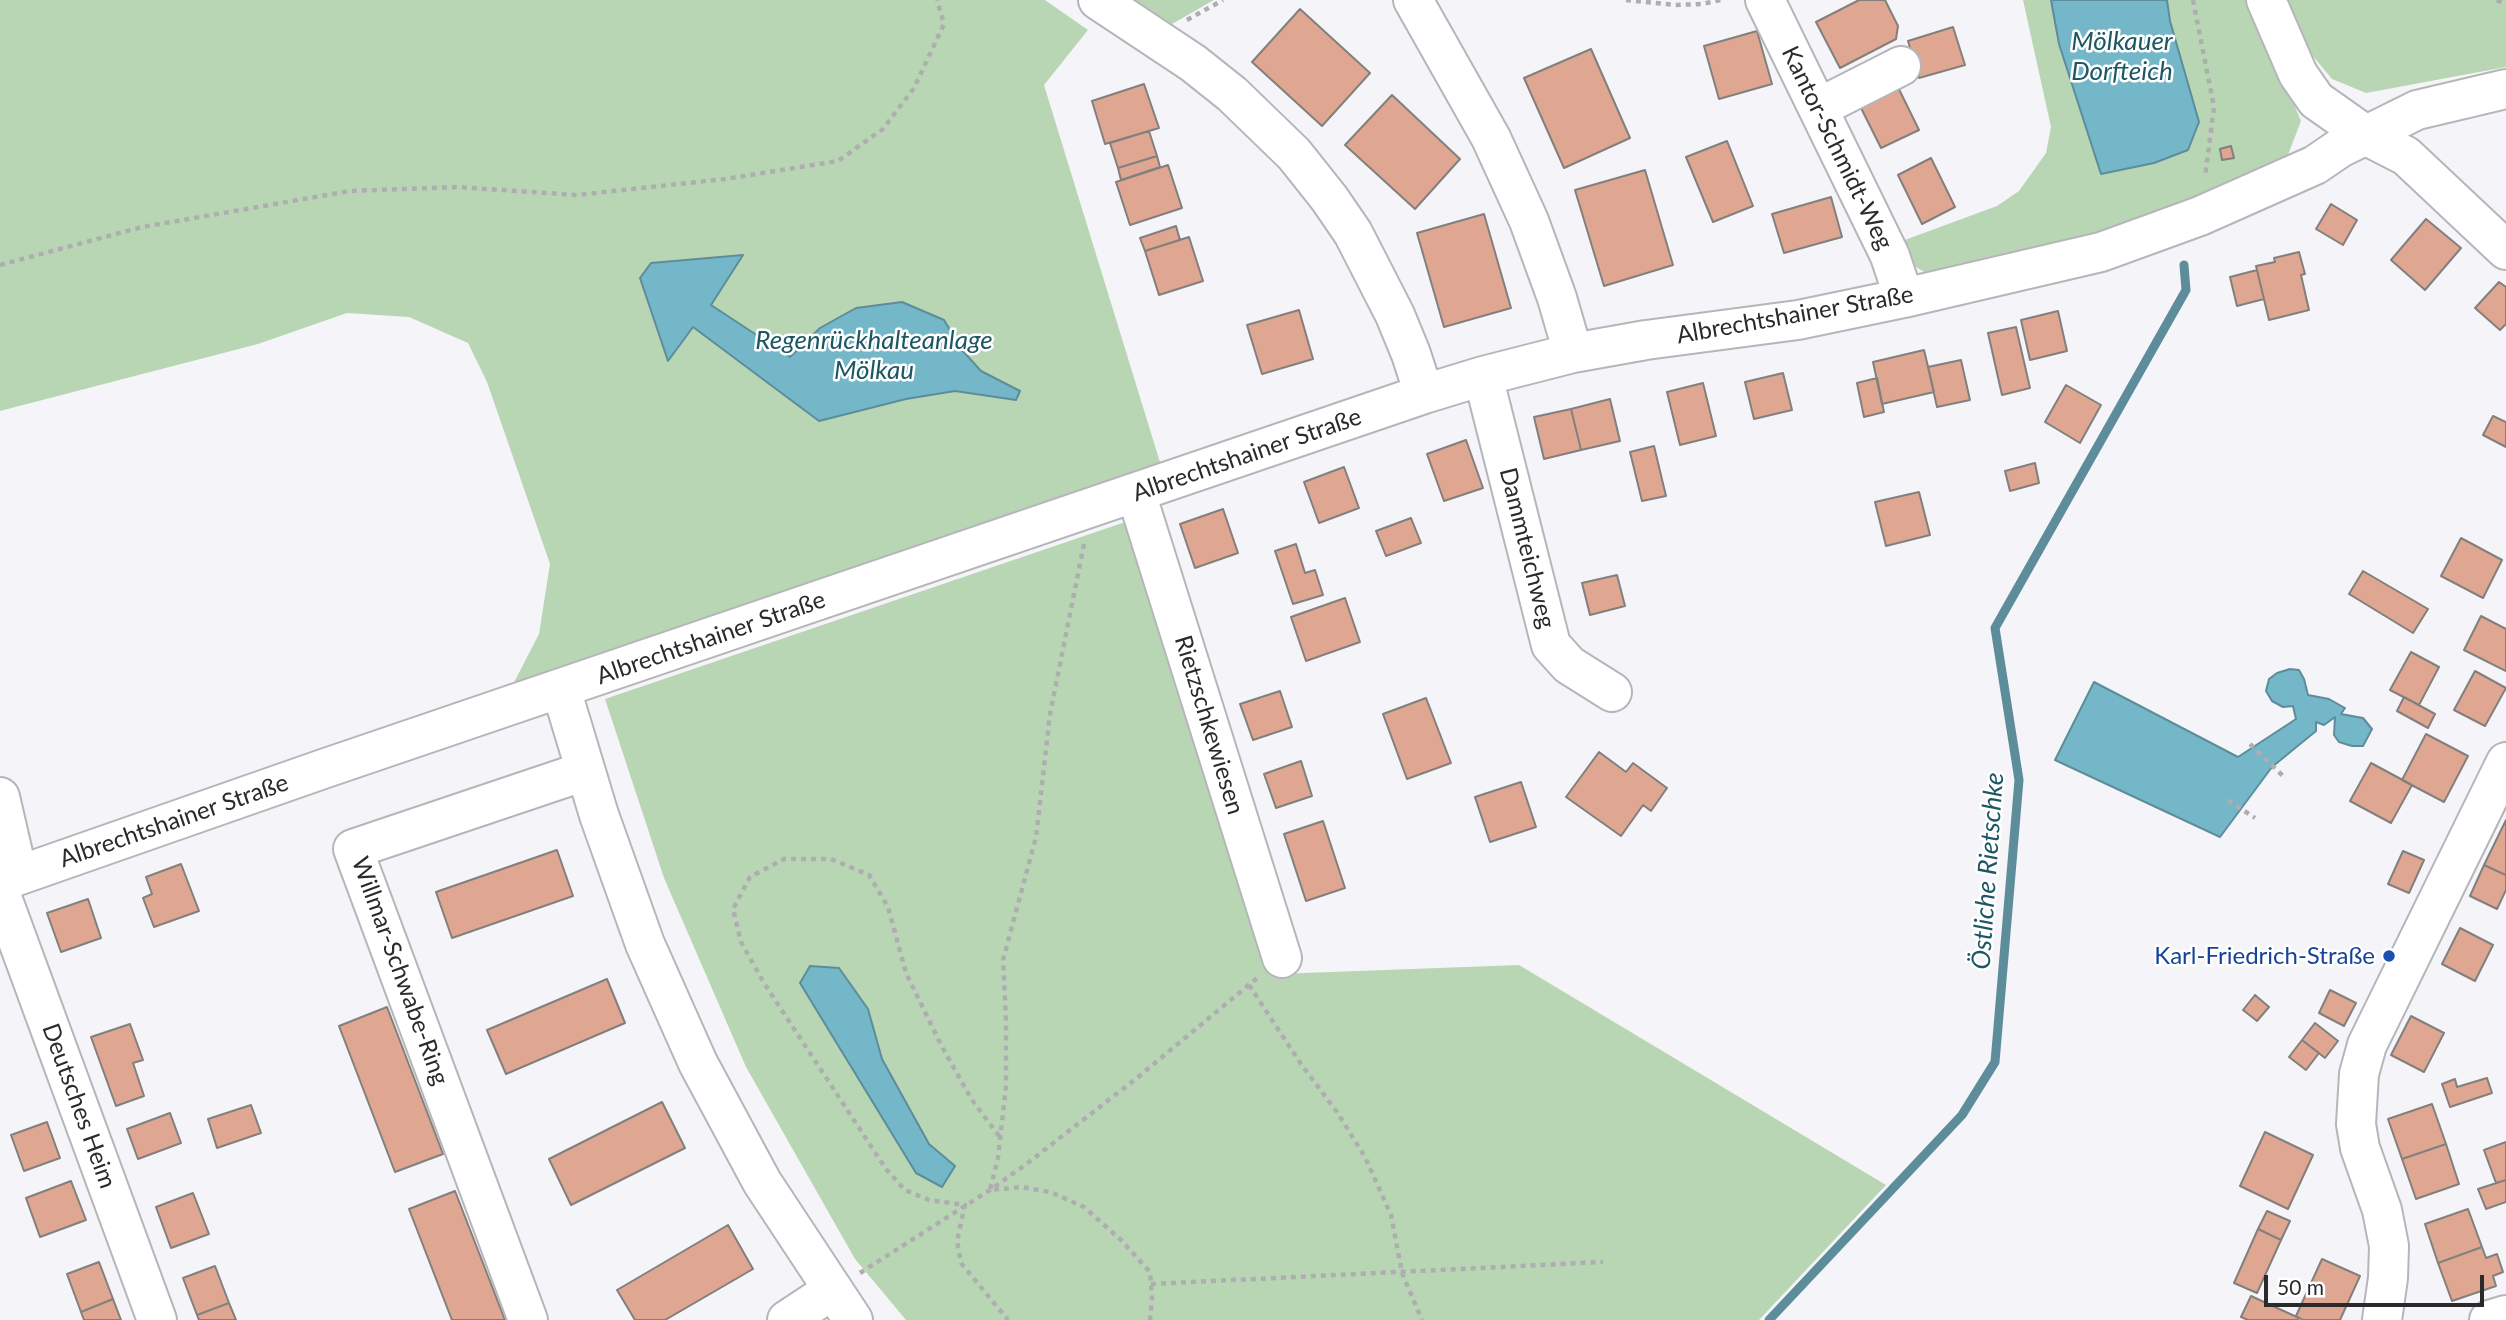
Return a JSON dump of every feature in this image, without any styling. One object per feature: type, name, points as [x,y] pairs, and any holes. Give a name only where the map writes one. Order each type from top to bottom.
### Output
[{"type":"street","points":[[1098,0],[1194,63],[1232,94],[1294,155],[1353,233],[1395,315],[1412,354],[1424,394]]},
{"type":"street","points":[[1413,0],[1491,138],[1529,221],[1557,298],[1573,353]]},
{"type":"street","name":"Kantor-Schmidt-Weg","points":[[1765,0],[1890,256],[1904,298]]},
{"type":"street","points":[[2266,0],[2298,74],[2316,100],[2367,136],[2406,156],[2506,250]]},
{"type":"street","points":[[1818,108],[1901,66]]},
{"type":"street","name":"Albrechtshainer Straße","points":[[6,883],[310,773],[1424,394],[1573,353],[1646,340],[1798,320],[2101,252],[2200,216],[2315,164],[2340,148],[2417,110],[2506,89]]},
{"type":"street","name":"Dammteichweg","points":[[1483,376],[1551,645],[1569,665],[1612,692]]},
{"type":"street","name":"Rietzschkewiesen","points":[[1136,493],[1282,958]]},
{"type":"street","points":[[561,689],[585,771],[645,944],[698,1063],[762,1182],[842,1305],[787,1320]]},
{"type":"street","points":[[2382,1320],[2389,1247],[2382,1210],[2360,1148],[2356,1124],[2359,1074],[2367,1045],[2506,762]]},
{"type":"street","name":"Willmar-Schwabe-Ring","points":[[528,1320],[353,849],[585,771]]},
{"type":"street","name":"Deutsches Heim","points":[[0,797],[6,883],[157,1320]]},
{"type":"street","points":[[2489,1320],[2506,1315]]},
{"type":"path","points":[[0,265],[142,227],[351,191],[457,187],[577,195],[725,179],[838,161],[883,129],[914,88],[944,24],[937,0]]},
{"type":"path","points":[[1626,0],[1702,5],[1721,0]]},
{"type":"path","points":[[2193,0],[2214,107],[2200,216]]},
{"type":"path","points":[[2497,0],[2506,5]]},
{"type":"path","points":[[990,1190],[998,1158],[1006,1086],[1003,960],[1036,837],[1050,714],[1091,509]]},
{"type":"path","points":[[2250,744],[2283,776]]},
{"type":"path","points":[[2228,800],[2255,818]]},
{"type":"path","points":[[965,1205],[929,1200],[905,1190],[886,1169],[764,983],[741,942],[733,909],[750,877],[784,859],[831,859],[869,875],[888,907],[906,972],[941,1045],[972,1100],[999,1136]]},
{"type":"path","points":[[842,1305],[965,1205],[990,1190],[1137,1078],[1282,958]]},
{"type":"path","points":[[1249,985],[1365,1157],[1391,1215],[1402,1273],[1422,1320]]},
{"type":"path","points":[[990,1190],[1021,1187],[1050,1192],[1084,1207],[1121,1240],[1150,1272],[1150,1320]]},
{"type":"path","points":[[965,1205],[957,1241],[961,1263],[1008,1320]]},
{"type":"path","points":[[1151,1284],[1603,1262]]},
{"type":"green space","points":[[0,0],[1045,0],[1088,30],[1044,85],[1163,472],[508,694],[539,634],[550,564],[487,382],[468,343],[409,317],[347,313],[258,344],[0,411]]},
{"type":"green space","points":[[1135,0],[1214,0],[1172,24]]},
{"type":"green space","points":[[2023,0],[2250,0],[2301,121],[2283,168],[2088,243],[1931,276],[1916,267],[1902,241],[1997,206],[2019,191],[2046,153],[2051,127]]},
{"type":"green space","points":[[2287,0],[2506,0],[2506,67],[2366,93],[2332,79],[2307,49]]},
{"type":"green space","points":[[1131,520],[1277,974],[1519,965],[1886,1185],[1759,1320],[906,1320],[855,1259],[746,1067],[664,878],[605,699]]},
{"type":"water","name":"Mölkauer Dorfteich","points":[[2051,0],[2167,0],[2170,21],[2199,122],[2188,150],[2154,163],[2101,174],[2059,44]]},
{"type":"water","name":"Regenrückhalteanlage Mölkau","points":[[743,255],[711,305],[790,357],[820,328],[856,308],[902,302],[944,320],[962,350],[981,371],[1020,391],[1016,400],[955,391],[906,399],[819,421],[693,327],[668,361],[640,278],[651,263]]},
{"type":"water","points":[[2290,669],[2299,670],[2308,695],[2329,699],[2345,708],[2341,714],[2363,718],[2372,729],[2363,746],[2352,746],[2339,742],[2334,735],[2335,717],[2324,725],[2316,722],[2316,731],[2272,767],[2220,837],[2055,760],[2094,682],[2238,757],[2296,719],[2293,706],[2283,707],[2272,701],[2266,691],[2269,679]]},
{"type":"water","points":[[810,966],[839,968],[868,1009],[882,1059],[929,1144],[955,1166],[942,1187],[916,1173],[800,983]]},
{"type":"building","points":[[1859,0],[1885,0],[1898,26],[1896,39],[1840,68],[1816,22]]},
{"type":"building","points":[[1300,9],[1370,73],[1322,126],[1252,62]]},
{"type":"building","points":[[1953,27],[1965,65],[1919,78],[1908,41]]},
{"type":"building","points":[[1757,31],[1772,84],[1719,99],[1704,46]]},
{"type":"building","points":[[1591,49],[1630,138],[1564,168],[1524,78]]},
{"type":"building","points":[[1894,79],[1919,130],[1881,148],[1856,98]]},
{"type":"building","points":[[1144,84],[1159,128],[1105,144],[1092,101]]},
{"type":"building","points":[[1392,95],[1460,159],[1415,209],[1345,145]]},
{"type":"building","points":[[1149,131],[1157,156],[1118,168],[1110,143]]},
{"type":"building","points":[[1727,141],[1753,206],[1713,222],[1686,157]]},
{"type":"building","points":[[2231,146],[2234,158],[2222,160],[2220,149]]},
{"type":"building","points":[[1157,156],[1160,167],[1121,180],[1118,168]]},
{"type":"building","points":[[1931,158],[1955,207],[1922,224],[1898,175]]},
{"type":"building","points":[[1168,165],[1182,208],[1130,225],[1116,182]]},
{"type":"building","points":[[1645,170],[1673,265],[1604,286],[1575,190]]},
{"type":"building","points":[[1831,197],[1842,237],[1784,253],[1772,214]]},
{"type":"building","points":[[2331,204],[2357,220],[2343,245],[2316,229]]},
{"type":"building","points":[[1484,214],[1511,308],[1444,327],[1417,233]]},
{"type":"building","points":[[2426,219],[2461,248],[2425,290],[2391,260]]},
{"type":"building","points":[[1176,226],[1180,240],[1145,251],[1140,238]]},
{"type":"building","points":[[1189,237],[1203,281],[1159,295],[1145,251]]},
{"type":"building","points":[[2299,252],[2305,274],[2301,275],[2309,310],[2269,320],[2256,266]]},
{"type":"building","points":[[2257,270],[2264,299],[2237,306],[2230,277]]},
{"type":"building","points":[[2499,282],[2506,287],[2506,324],[2500,330],[2475,308]]},
{"type":"building","points":[[1299,310],[1313,359],[1262,374],[1247,325]]},
{"type":"building","points":[[2058,311],[2067,351],[2030,360],[2021,320]]},
{"type":"building","points":[[2016,327],[2030,388],[2002,395],[1988,333]]},
{"type":"building","points":[[1924,350],[1934,392],[1882,404],[1873,362]]},
{"type":"building","points":[[1961,360],[1970,400],[1937,407],[1928,367]]},
{"type":"building","points":[[1783,373],[1792,410],[1754,419],[1745,382]]},
{"type":"building","points":[[1877,378],[1884,412],[1864,417],[1857,383]]},
{"type":"building","points":[[1703,383],[1716,436],[1680,445],[1667,392]]},
{"type":"building","points":[[2066,385],[2101,405],[2080,443],[2045,422]]},
{"type":"building","points":[[1610,399],[1620,441],[1581,450],[1571,409]]},
{"type":"building","points":[[1571,409],[1581,450],[1544,459],[1534,417]]},
{"type":"building","points":[[2493,416],[2506,422],[2506,447],[2483,435]]},
{"type":"building","points":[[1466,440],[1483,488],[1444,501],[1427,454]]},
{"type":"building","points":[[1654,446],[1666,496],[1642,501],[1630,452]]},
{"type":"building","points":[[2035,463],[2039,483],[2010,491],[2005,471]]},
{"type":"building","points":[[1344,467],[1359,508],[1319,523],[1304,482]]},
{"type":"building","points":[[1919,492],[1930,535],[1886,546],[1875,502]]},
{"type":"building","points":[[1223,509],[1238,553],[1195,568],[1180,524]]},
{"type":"building","points":[[1411,518],[1421,543],[1386,556],[1376,531]]},
{"type":"building","points":[[2461,538],[2502,560],[2483,598],[2441,576]]},
{"type":"building","points":[[1296,544],[1305,573],[1315,570],[1323,595],[1293,604],[1275,551]]},
{"type":"building","points":[[2363,571],[2428,609],[2413,633],[2349,594]]},
{"type":"building","points":[[1617,575],[1625,606],[1590,615],[1582,583]]},
{"type":"building","points":[[1345,598],[1360,642],[1306,661],[1291,617]]},
{"type":"building","points":[[2481,616],[2506,629],[2506,671],[2464,650]]},
{"type":"building","points":[[2411,652],[2439,667],[2419,705],[2390,690]]},
{"type":"building","points":[[2475,671],[2506,688],[2485,726],[2454,710]]},
{"type":"building","points":[[1280,691],[1292,727],[1253,740],[1240,704]]},
{"type":"building","points":[[2404,697],[2435,714],[2428,728],[2397,711]]},
{"type":"building","points":[[1426,698],[1451,763],[1407,779],[1383,714]]},
{"type":"building","points":[[2426,734],[2468,756],[2444,802],[2402,780]]},
{"type":"building","points":[[1599,752],[1626,772],[1633,763],[1667,788],[1651,811],[1643,805],[1621,836],[1566,797]]},
{"type":"building","points":[[1301,761],[1312,796],[1276,808],[1264,774]]},
{"type":"building","points":[[2371,763],[2412,785],[2391,823],[2350,801]]},
{"type":"building","points":[[1521,782],[1536,827],[1490,842],[1475,797]]},
{"type":"building","points":[[2506,820],[2506,875],[2484,865]]},
{"type":"building","points":[[1323,821],[1345,888],[1306,901],[1284,834]]},
{"type":"building","points":[[557,850],[573,896],[452,938],[436,892]]},
{"type":"building","points":[[2403,851],[2424,860],[2409,893],[2388,884]]},
{"type":"building","points":[[181,864],[199,911],[154,927],[143,898],[152,894],[146,877]]},
{"type":"building","points":[[2484,865],[2506,875],[2506,890],[2497,909],[2470,896]]},
{"type":"building","points":[[88,899],[101,938],[61,952],[47,913]]},
{"type":"building","points":[[2460,928],[2493,945],[2475,981],[2442,964]]},
{"type":"building","points":[[607,979],[625,1023],[506,1074],[487,1030]]},
{"type":"building","points":[[2330,990],[2356,1003],[2344,1026],[2319,1013]]},
{"type":"building","points":[[2255,995],[2269,1007],[2257,1021],[2243,1010]]},
{"type":"building","points":[[387,1007],[443,1154],[395,1172],[339,1026]]},
{"type":"building","points":[[2411,1016],[2444,1033],[2424,1072],[2391,1055]]},
{"type":"building","points":[[2315,1023],[2338,1041],[2325,1058],[2302,1040]]},
{"type":"building","points":[[130,1024],[143,1060],[133,1063],[144,1096],[116,1106],[91,1037]]},
{"type":"building","points":[[2302,1040],[2319,1053],[2306,1070],[2289,1057]]},
{"type":"building","points":[[2487,1078],[2492,1093],[2450,1107],[2442,1084],[2455,1079],[2457,1087]]},
{"type":"building","points":[[662,1102],[685,1148],[571,1205],[549,1159]]},
{"type":"building","points":[[2432,1104],[2446,1144],[2402,1159],[2388,1119]]},
{"type":"building","points":[[251,1105],[261,1133],[217,1148],[208,1119]]},
{"type":"building","points":[[170,1113],[181,1143],[138,1159],[127,1129]]},
{"type":"building","points":[[47,1122],[60,1158],[24,1171],[11,1135]]},
{"type":"building","points":[[2265,1132],[2313,1155],[2288,1209],[2240,1186]]},
{"type":"building","points":[[2506,1142],[2506,1180],[2496,1183],[2484,1150]]},
{"type":"building","points":[[2446,1144],[2459,1184],[2416,1199],[2402,1159]]},
{"type":"building","points":[[2506,1180],[2506,1202],[2486,1209],[2478,1189]]},
{"type":"building","points":[[71,1181],[86,1220],[40,1237],[26,1198]]},
{"type":"building","points":[[455,1191],[505,1320],[452,1320],[409,1209]]},
{"type":"building","points":[[193,1193],[209,1234],[171,1248],[156,1207]]},
{"type":"building","points":[[2468,1209],[2482,1247],[2438,1263],[2425,1224]]},
{"type":"building","points":[[2267,1211],[2290,1221],[2281,1240],[2258,1229]]},
{"type":"building","points":[[728,1225],[753,1269],[665,1320],[635,1320],[617,1290]]},
{"type":"building","points":[[2258,1229],[2281,1240],[2257,1293],[2234,1283]]},
{"type":"building","points":[[2482,1247],[2486,1258],[2497,1254],[2503,1272],[2493,1276],[2496,1286],[2452,1301],[2438,1263]]},
{"type":"building","points":[[2322,1259],[2360,1276],[2340,1320],[2303,1320],[2296,1316]]},
{"type":"building","points":[[99,1262],[113,1299],[81,1312],[67,1274]]},
{"type":"building","points":[[215,1266],[229,1303],[197,1315],[183,1278]]},
{"type":"building","points":[[2251,1296],[2299,1318],[2248,1320],[2241,1317]]},
{"type":"building","points":[[113,1299],[121,1320],[84,1320],[81,1312]]},
{"type":"building","points":[[229,1303],[236,1320],[199,1320],[197,1315]]},
{"type":"waterway","name":"Östliche Rietschke","points":[[1769,1320],[1962,1115],[1995,1062],[2019,780],[1995,628],[2186,290],[2184,265]]},
{"type":"place","name":"Karl-Friedrich-Straße","points":[[2389,956]]}]
